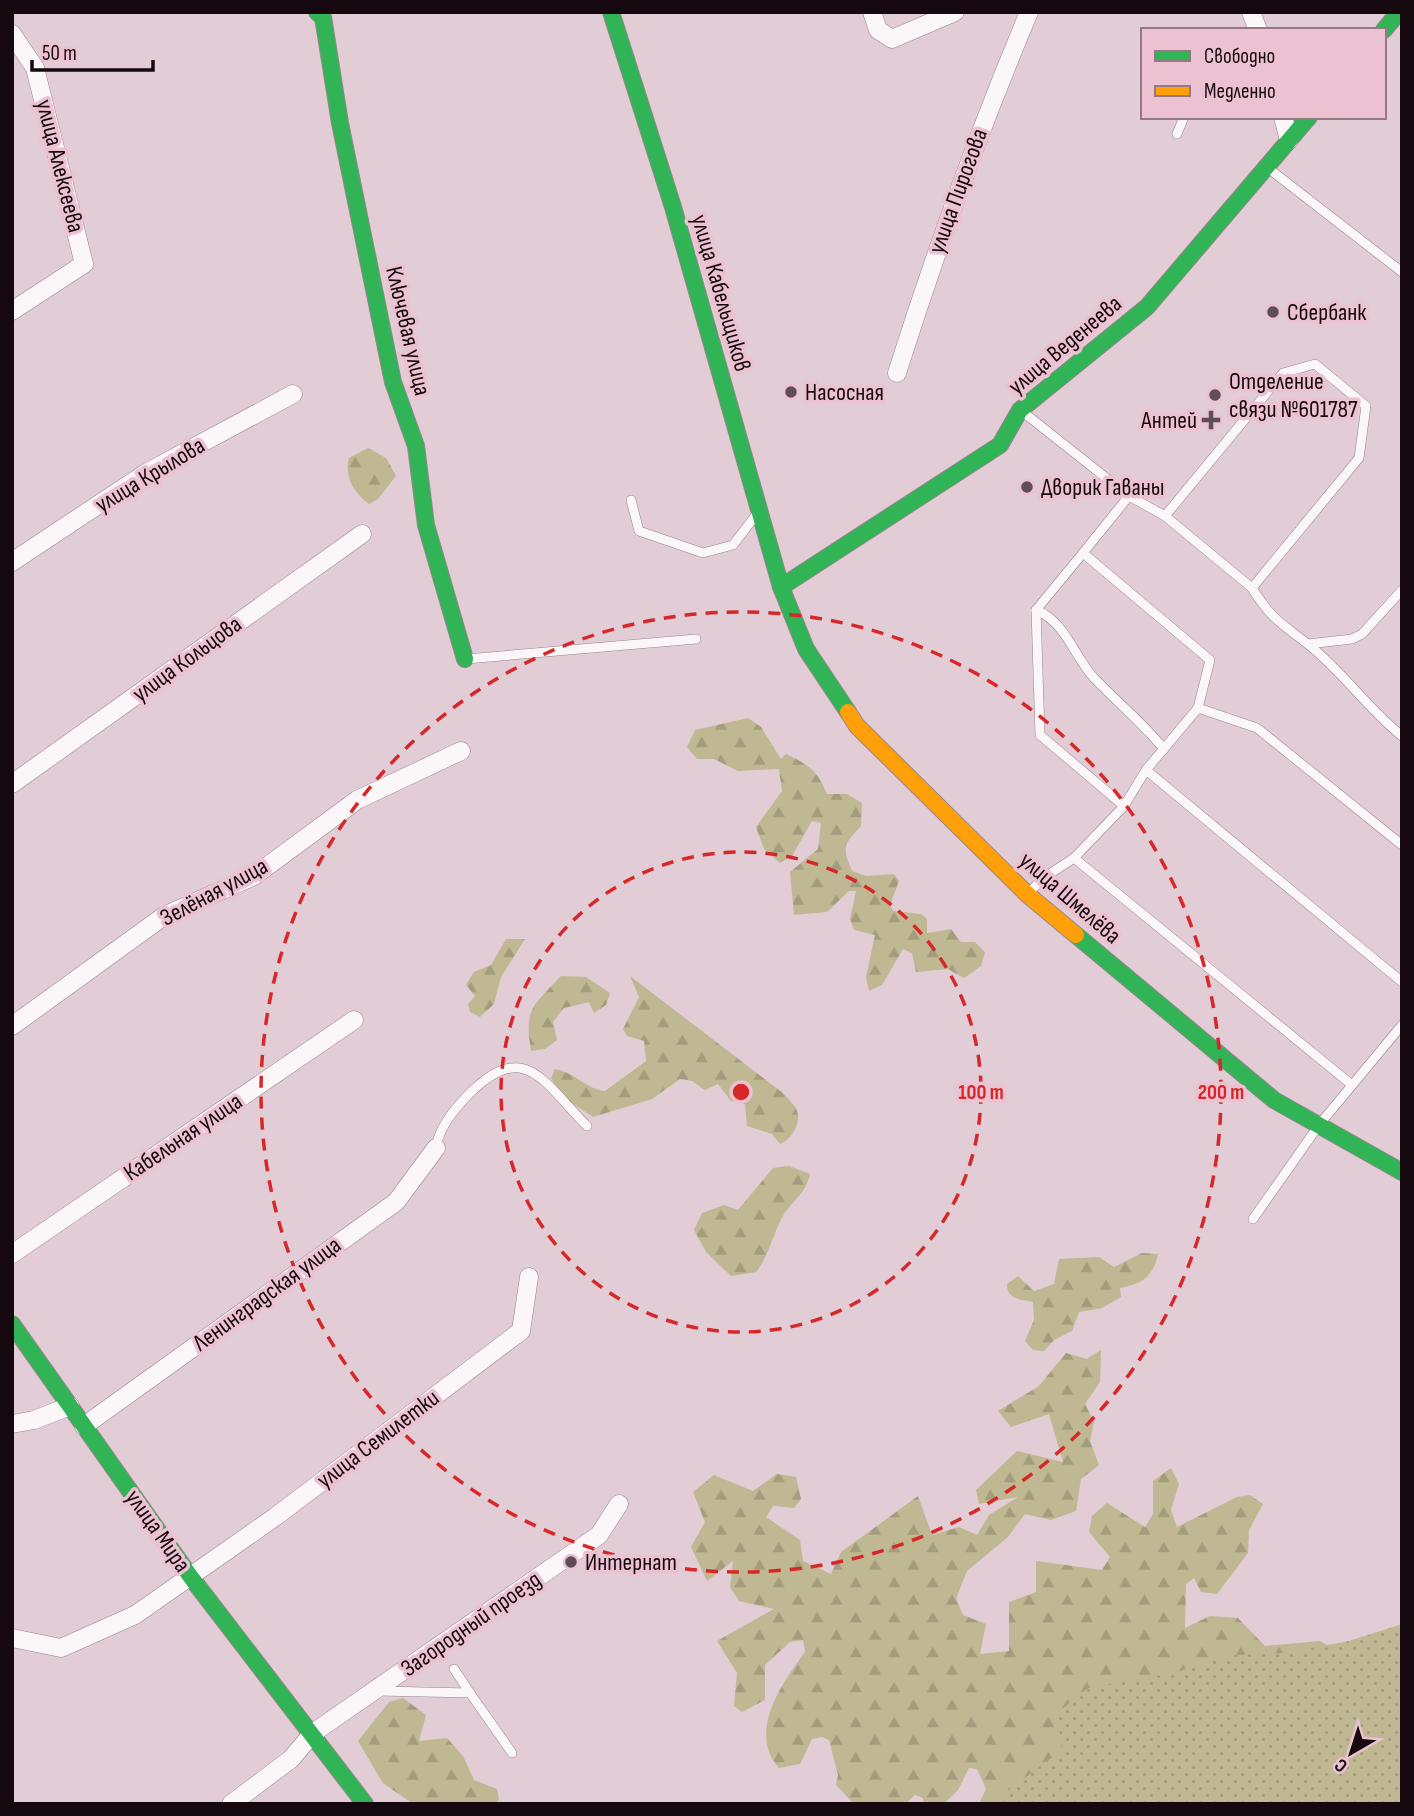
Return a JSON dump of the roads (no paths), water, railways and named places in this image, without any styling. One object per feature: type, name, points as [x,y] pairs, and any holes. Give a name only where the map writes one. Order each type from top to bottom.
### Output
[{"type":"main road","name":"Ключевая улица","points":[[317,12],[323,18],[340,123],[393,382],[416,446],[426,525],[465,659]]},
{"type":"main road","name":"улица Кабельщиков","points":[[611,12],[673,207],[781,587]]},
{"type":"main road","points":[[1386,28],[1399,12]]},
{"type":"main road","name":"улица Веденеева","points":[[781,587],[1000,445],[1020,410],[1147,307],[1307,119]]},
{"type":"main road","name":"улица Шмелёва","points":[[781,587],[806,649],[857,726],[1028,895],[1275,1100],[1402,1172]]},
{"type":"main road","name":"улица Мира","points":[[12,1324],[190,1576],[365,1804]]},
{"type":"street","points":[[872,12],[878,30],[892,39],[955,12]]},
{"type":"street","name":"улица Пирогова","points":[[897,373],[944,227],[1029,12]]},
{"type":"street","name":"улица Алексеева","points":[[12,34],[35,68],[84,264],[12,311]]},
{"type":"street","points":[[1284,119],[1289,140]]},
{"type":"street","name":"улица Крылова","points":[[12,562],[146,473],[293,394]]},
{"type":"street","name":"улица Кольцова","points":[[12,784],[362,534]]},
{"type":"street","name":"Зелёная улица","points":[[12,1026],[164,916],[254,876],[357,800],[461,751]]},
{"type":"street","name":"Кабельная улица","points":[[12,1254],[354,1020]]},
{"type":"street","name":"Ленинградская улица","points":[[84,1426],[396,1202],[436,1148]]},
{"type":"street","name":"улица Семилетки","points":[[12,1638],[61,1648],[135,1615],[275,1517],[521,1331],[529,1278]]},
{"type":"street","points":[[12,1424],[34,1420],[70,1406]]},
{"type":"street","name":"Загородный проезд","points":[[313,1733],[599,1535],[619,1504]]},
{"type":"street","points":[[231,1804],[290,1759],[313,1733]]},
{"type":"lane","points":[[1177,134],[1183,119]]},
{"type":"lane","points":[[1267,167],[1402,272]]},
{"type":"lane","points":[[1165,516],[1283,373],[1315,364],[1366,405],[1359,458],[1252,588]]},
{"type":"lane","points":[[1020,410],[1129,496],[1165,516],[1252,588],[1279,625],[1308,645],[1379,718],[1402,736]]},
{"type":"lane","points":[[1124,806],[1040,734],[1036,610],[1129,496]]},
{"type":"lane","points":[[631,500],[639,531],[703,553],[733,545],[759,511]]},
{"type":"lane","points":[[1028,895],[1042,879],[1074,858],[1124,806],[1146,770],[1198,708],[1210,660],[1083,552]]},
{"type":"lane","points":[[1308,645],[1352,639],[1362,634],[1402,590]]},
{"type":"lane","points":[[1036,610],[1051,616],[1093,677],[1147,728],[1164,749]]},
{"type":"lane","points":[[465,659],[696,639]]},
{"type":"lane","points":[[1198,708],[1257,728],[1402,845]]},
{"type":"lane","points":[[1146,770],[1402,982]]},
{"type":"lane","points":[[1074,858],[1352,1085]]},
{"type":"lane","points":[[1253,1219],[1319,1125],[1402,1026]]},
{"type":"lane","points":[[436,1148],[438,1133],[462,1101],[489,1074],[509,1066],[526,1068],[587,1126]]},
{"type":"lane","points":[[454,1669],[512,1753]]},
{"type":"lane","points":[[374,1691],[470,1692]]},
{"type":"place","name":"Сбербанк","points":[[1273,312]]},
{"type":"place","name":"Насосная","points":[[791,392]]},
{"type":"place","name":"Отделение связи №601787","points":[[1215,395]]},
{"type":"place","name":"Антей","points":[[1211,420]]},
{"type":"place","name":"Дворик Гаваны","points":[[1027,487]]},
{"type":"place","name":"Интернат","points":[[571,1562]]}]
